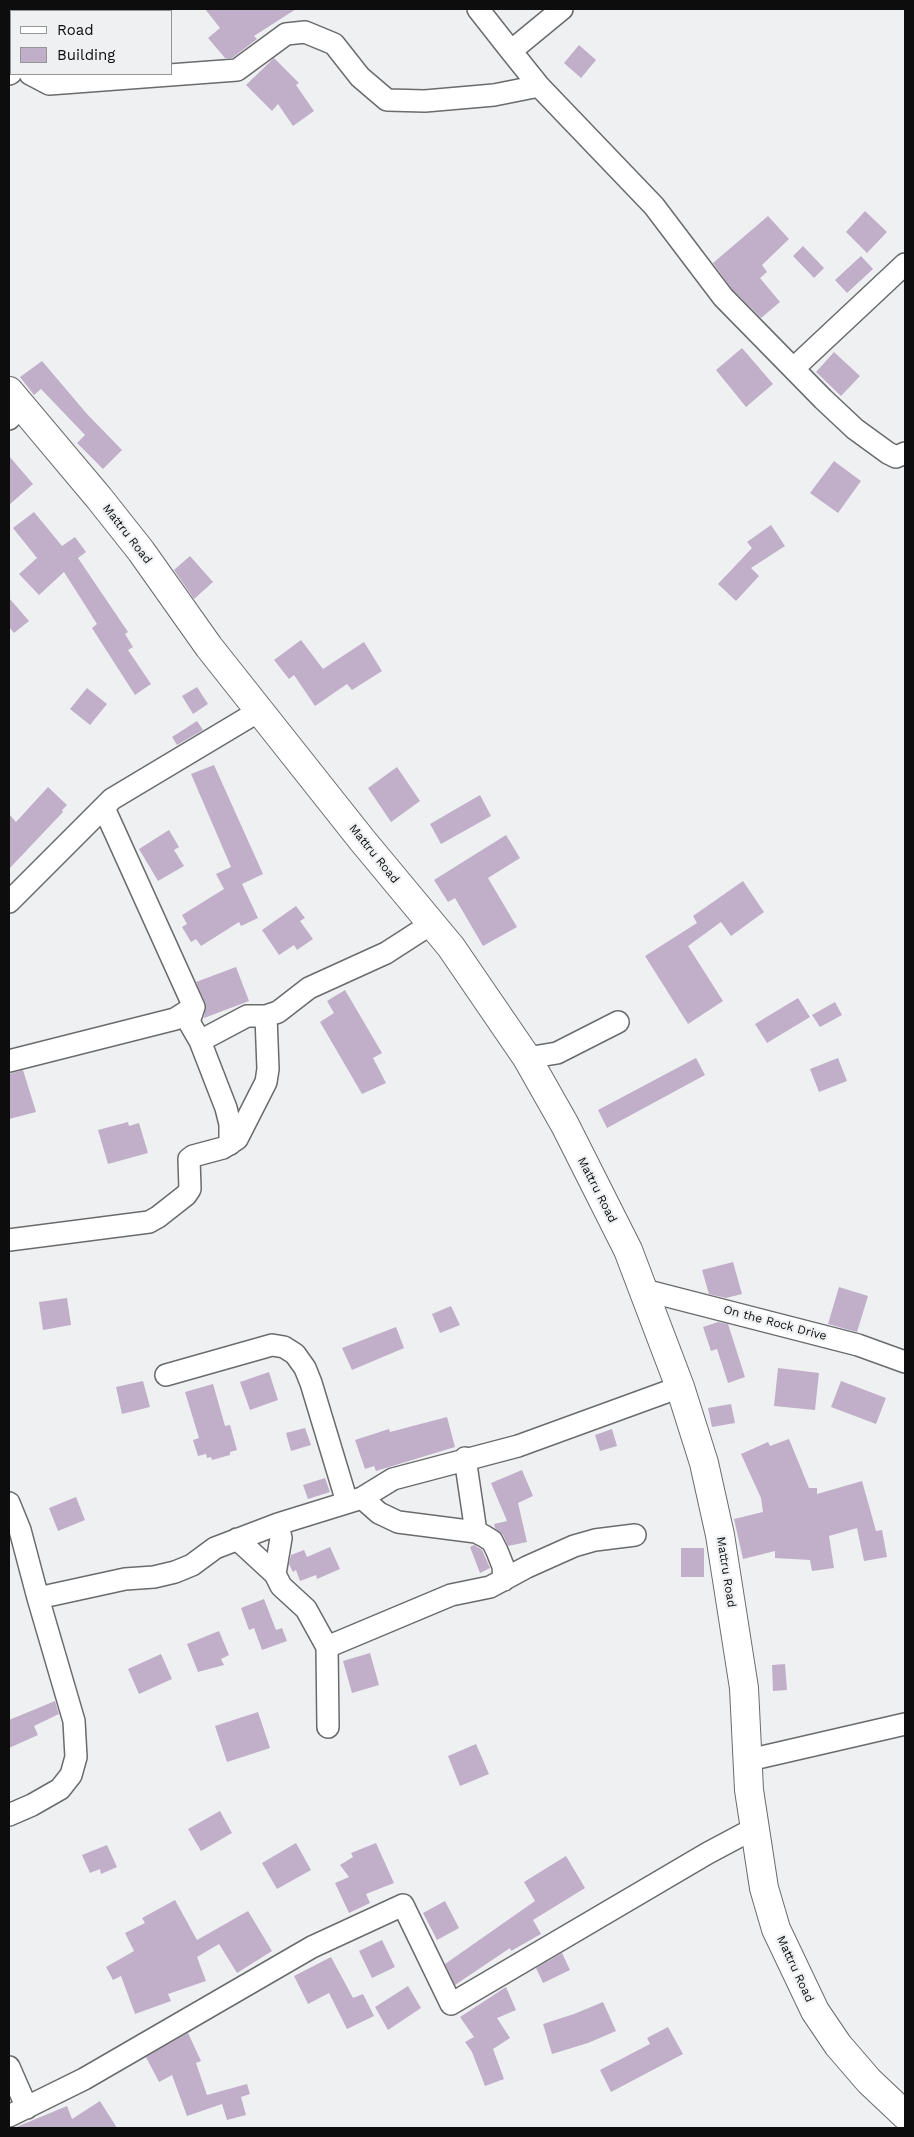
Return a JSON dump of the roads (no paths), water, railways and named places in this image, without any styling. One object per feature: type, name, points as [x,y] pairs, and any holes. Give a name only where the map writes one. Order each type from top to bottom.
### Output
[{"type":"main road","name":"Mattru Road","points":[[13,405],[141,551],[209,647],[259,711],[451,947],[527,1058],[565,1125],[628,1250],[680,1388],[704,1463],[720,1535],[744,1688],[749,1790],[764,1888],[776,1929],[815,2010],[850,2060],[905,2115]]},
{"type":"street","points":[[478,9],[539,86],[654,206],[723,297],[855,429],[896,457],[905,453]]},
{"type":"street","points":[[511,51],[562,9]]},
{"type":"street","points":[[172,75],[237,70],[286,34],[305,32],[334,44],[360,77],[387,100],[435,100],[494,95],[539,86]]},
{"type":"street","points":[[32,75],[49,84],[170,75]]},
{"type":"street","points":[[794,368],[905,264]]},
{"type":"street","points":[[9,902],[112,799],[259,711]]},
{"type":"street","points":[[104,808],[194,1008],[189,1022],[200,1041],[226,1108],[230,1124],[230,1144]]},
{"type":"street","points":[[200,1041],[247,1016],[266,1016],[278,1012],[309,988],[386,953],[431,924]]},
{"type":"street","points":[[9,1061],[175,1019],[194,1008]]},
{"type":"street","points":[[9,1240],[149,1222],[186,1195],[190,1188],[189,1159],[230,1144],[236,1139],[266,1082],[268,1069],[266,1016]]},
{"type":"street","points":[[527,1058],[557,1053],[618,1022]]},
{"type":"street","name":"On the Rock Drive","points":[[644,1290],[858,1345],[905,1362]]},
{"type":"street","points":[[166,1374],[272,1345],[284,1347],[295,1354],[305,1368],[354,1500],[398,1522],[476,1532],[492,1541],[503,1566],[504,1580]]},
{"type":"street","points":[[38,1598],[125,1579],[175,1572],[192,1565],[215,1548],[278,1524],[354,1500],[392,1479],[465,1458],[518,1446],[680,1388]]},
{"type":"street","points":[[465,1458],[476,1532]]},
{"type":"street","points":[[9,1503],[20,1530],[72,1714],[76,1740],[76,1757],[71,1775],[60,1789],[32,1806],[9,1815]]},
{"type":"street","points":[[274,1574],[281,1538],[278,1524]]},
{"type":"street","points":[[328,1646],[451,1595],[490,1587],[574,1546],[595,1540],[635,1535]]},
{"type":"street","points":[[237,1539],[274,1574],[281,1586],[306,1609],[328,1646],[328,1727]]},
{"type":"street","points":[[749,1760],[905,1724]]},
{"type":"street","points":[[9,2067],[18,2112],[84,2079],[312,1947],[403,1905],[450,2004],[708,1853],[755,1828]]}]
